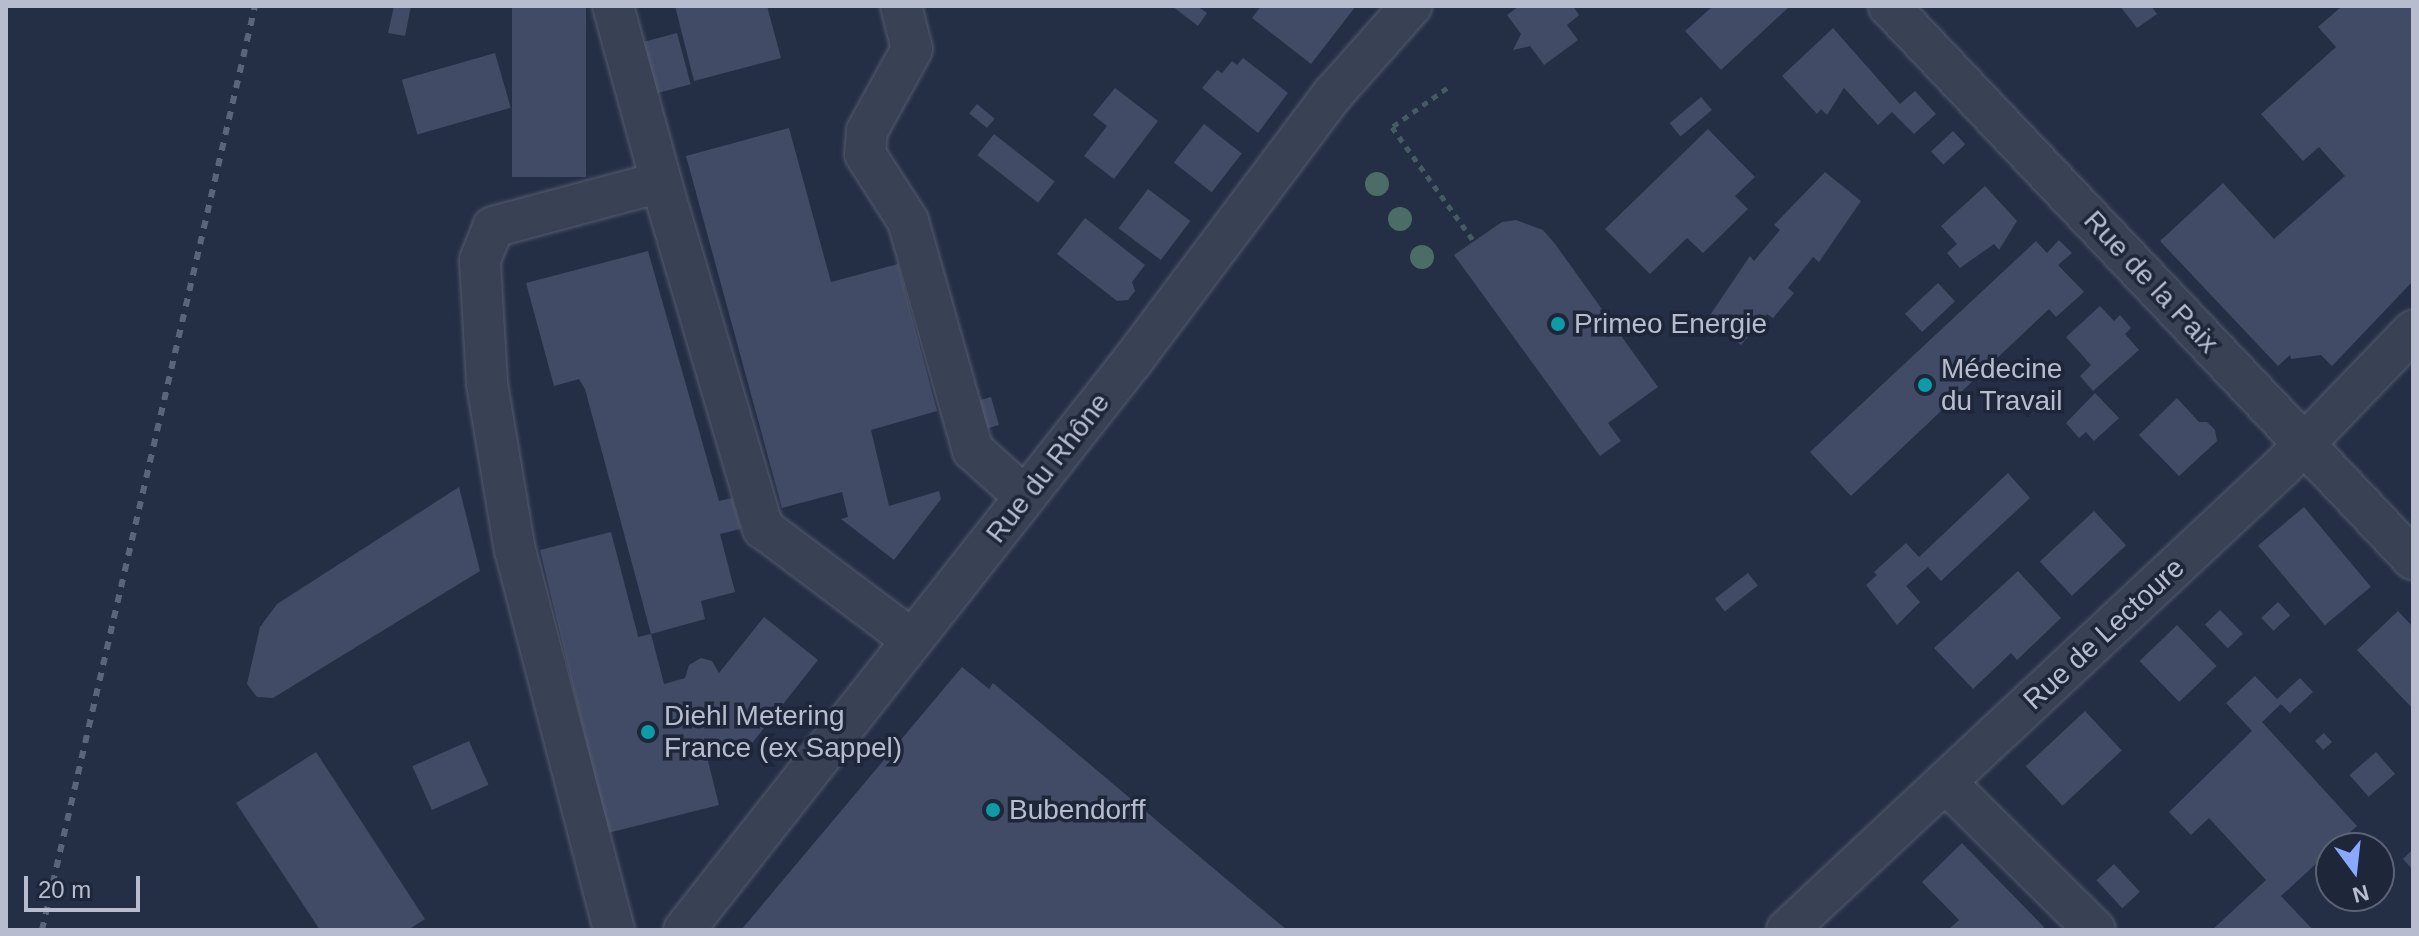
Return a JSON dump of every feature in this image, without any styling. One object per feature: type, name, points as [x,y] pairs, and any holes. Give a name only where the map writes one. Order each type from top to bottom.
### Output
[{"type":"street","points":[[613,6],[661,182],[763,528],[912,640]]},
{"type":"street","points":[[901,6],[912,49],[867,131],[865,154],[908,221],[973,450],[1025,497]]},
{"type":"street","name":"Rue du Rhône","points":[[684,930],[1025,497],[1333,94],[1411,6]]},
{"type":"street","name":"Rue de la Paix","points":[[1889,6],[2413,559]]},
{"type":"street","points":[[614,930],[515,551],[487,383],[480,260],[493,227],[661,182]]},
{"type":"street","name":"Rue de Lectoure","points":[[1787,930],[2305,445],[2413,331]]},
{"type":"street","points":[[1946,783],[2095,930]]},
{"type":"path","points":[[1447,88],[1392,127],[1473,240]]},
{"type":"building","points":[[394,6],[411,6],[405,36],[388,33]]},
{"type":"building","points":[[512,6],[586,6],[586,177],[512,177]]},
{"type":"building","points":[[675,6],[767,6],[781,58],[694,81]]},
{"type":"building","points":[[1172,6],[1197,6],[1207,13],[1198,26]]},
{"type":"building","points":[[1261,6],[1356,6],[1311,64],[1252,18]]},
{"type":"building","points":[[1519,6],[1573,6],[1579,15],[1567,25],[1578,40],[1544,65],[1530,46],[1513,50],[1521,34],[1507,15]]},
{"type":"building","points":[[1713,6],[1790,6],[1721,70],[1685,31]]},
{"type":"building","points":[[2120,6],[2151,6],[2157,14],[2137,28]]},
{"type":"building","points":[[2342,6],[2413,6],[2413,281],[2332,366],[2321,355],[2291,359],[2290,355],[2278,366],[2160,241],[2223,183],[2274,239],[2345,176],[2319,147],[2303,161],[2261,114],[2336,47],[2318,27]]},
{"type":"building","points":[[1833,28],[1900,104],[1915,91],[1936,114],[1914,134],[1892,112],[1878,125],[1844,88],[1827,115],[1821,109],[1817,114],[1782,76]]},
{"type":"building","points":[[677,33],[691,84],[657,93],[643,42]]},
{"type":"building","points":[[495,53],[511,108],[417,135],[402,80]]},
{"type":"building","points":[[1243,58],[1288,93],[1258,133],[1202,88],[1217,70],[1222,73],[1232,61],[1237,65]]},
{"type":"building","points":[[1115,88],[1158,121],[1114,179],[1084,156],[1107,126],[1093,115]]},
{"type":"building","points":[[1701,97],[1712,110],[1681,136],[1670,123]]},
{"type":"building","points":[[977,104],[995,119],[987,128],[969,113]]},
{"type":"building","points":[[1204,124],[1242,154],[1212,192],[1174,163]]},
{"type":"building","points":[[789,128],[831,282],[898,264],[937,411],[871,430],[889,506],[939,491],[941,499],[894,560],[841,519],[848,517],[842,492],[782,508],[686,156]]},
{"type":"building","points":[[1708,129],[1755,177],[1735,196],[1748,209],[1703,253],[1687,238],[1650,274],[1605,229]]},
{"type":"building","points":[[1953,131],[1965,144],[1943,165],[1931,151]]},
{"type":"building","points":[[994,134],[1055,181],[1038,203],[977,155]]},
{"type":"building","points":[[1825,172],[1861,201],[1819,262],[1813,257],[1788,288],[1794,293],[1773,318],[1767,314],[1741,345],[1708,318],[1750,256],[1754,261],[1780,230],[1774,225]]},
{"type":"building","points":[[1985,186],[2017,221],[1999,250],[1994,244],[1960,268],[1947,253],[1957,244],[1941,226]]},
{"type":"building","points":[[1148,189],[1190,221],[1161,260],[1119,228]]},
{"type":"building","points":[[1085,218],[1145,265],[1132,282],[1135,291],[1128,300],[1117,301],[1057,254]]},
{"type":"building","name":"Primeo Energie","points":[[1516,220],[1543,230],[1555,244],[1658,387],[1608,423],[1621,441],[1600,456],[1454,255],[1502,222]]},
{"type":"building","name":"Médecine du Travail","points":[[2059,240],[2072,253],[2058,265],[2084,292],[2056,317],[2049,309],[1851,496],[1810,452],[2036,241],[2047,253]]},
{"type":"building","points":[[648,251],[719,501],[732,498],[741,529],[720,534],[735,592],[701,601],[705,619],[651,634],[585,389],[579,379],[554,386],[526,283]]},
{"type":"building","points":[[1938,283],[1955,301],[1922,332],[1905,314]]},
{"type":"building","points":[[2100,306],[2114,321],[2120,315],[2131,328],[2125,334],[2139,350],[2093,391],[2080,376],[2091,365],[2066,337]]},
{"type":"building","points":[[2095,393],[2119,418],[2094,441],[2086,432],[2079,438],[2066,423]]},
{"type":"building","points":[[991,397],[999,425],[985,429],[977,401]]},
{"type":"building","points":[[2177,398],[2199,422],[2207,422],[2215,430],[2217,441],[2179,476],[2139,435]]},
{"type":"building","points":[[2008,473],[2030,498],[1941,581],[1928,567],[1906,586],[1920,602],[1897,625],[1866,585],[1877,575],[1874,572],[1906,543],[1919,557]]},
{"type":"building","points":[[459,487],[480,571],[273,698],[257,697],[247,684],[260,627],[277,604]]},
{"type":"building","points":[[2304,507],[2371,587],[2325,625],[2258,546]]},
{"type":"building","points":[[2094,511],[2126,545],[2072,596],[2040,561]]},
{"type":"building","points":[[611,532],[638,637],[651,634],[664,684],[685,678],[689,665],[701,658],[712,661],[719,673],[764,617],[818,660],[745,752],[740,739],[705,749],[719,805],[608,833],[540,550]]},
{"type":"building","points":[[2018,571],[2061,618],[2017,660],[2011,653],[1973,689],[1934,648]]},
{"type":"building","points":[[1748,573],[1758,586],[1725,611],[1715,599]]},
{"type":"building","points":[[2278,602],[2290,615],[2273,631],[2261,618]]},
{"type":"building","points":[[2220,610],[2243,634],[2228,648],[2205,625]]},
{"type":"building","points":[[2398,611],[2413,627],[2413,709],[2357,650]]},
{"type":"building","points":[[2177,625],[2217,666],[2179,702],[2140,661]]},
{"type":"building","name":"Bubendorff","points":[[962,667],[989,689],[993,683],[1287,930],[741,930]]},
{"type":"building","points":[[2255,676],[2277,699],[2300,678],[2313,692],[2290,713],[2281,704],[2262,722],[2357,826],[2350,832],[2315,832],[2315,865],[2281,896],[2313,930],[2212,930],[2266,880],[2209,818],[2191,835],[2169,812],[2252,731],[2226,703]]},
{"type":"building","points":[[2085,711],[2122,750],[2063,806],[2026,766]]},
{"type":"building","points":[[2324,733],[2332,742],[2323,750],[2315,741]]},
{"type":"building","points":[[469,741],[489,785],[432,810],[412,766]]},
{"type":"building","points":[[316,752],[425,919],[408,930],[320,930],[236,803]]},
{"type":"building","points":[[2376,752],[2395,774],[2369,797],[2350,775]]},
{"type":"building","points":[[1962,843],[2044,927],[2041,930],[1948,930],[1959,920],[1922,882]]},
{"type":"building","points":[[2413,849],[2413,870],[2403,859]]},
{"type":"building","points":[[2114,864],[2140,892],[2122,908],[2096,880]]},
{"type":"railway","points":[[42,930],[255,6]]},
{"type":"place","name":"Primeo Energie","points":[[1558,324]]},
{"type":"place","name":"Médecine du Travail","points":[[1925,385]]},
{"type":"place","name":"Diehl Metering France (ex Sappel)","points":[[648,732]]},
{"type":"place","name":"Bubendorff","points":[[993,810]]}]
